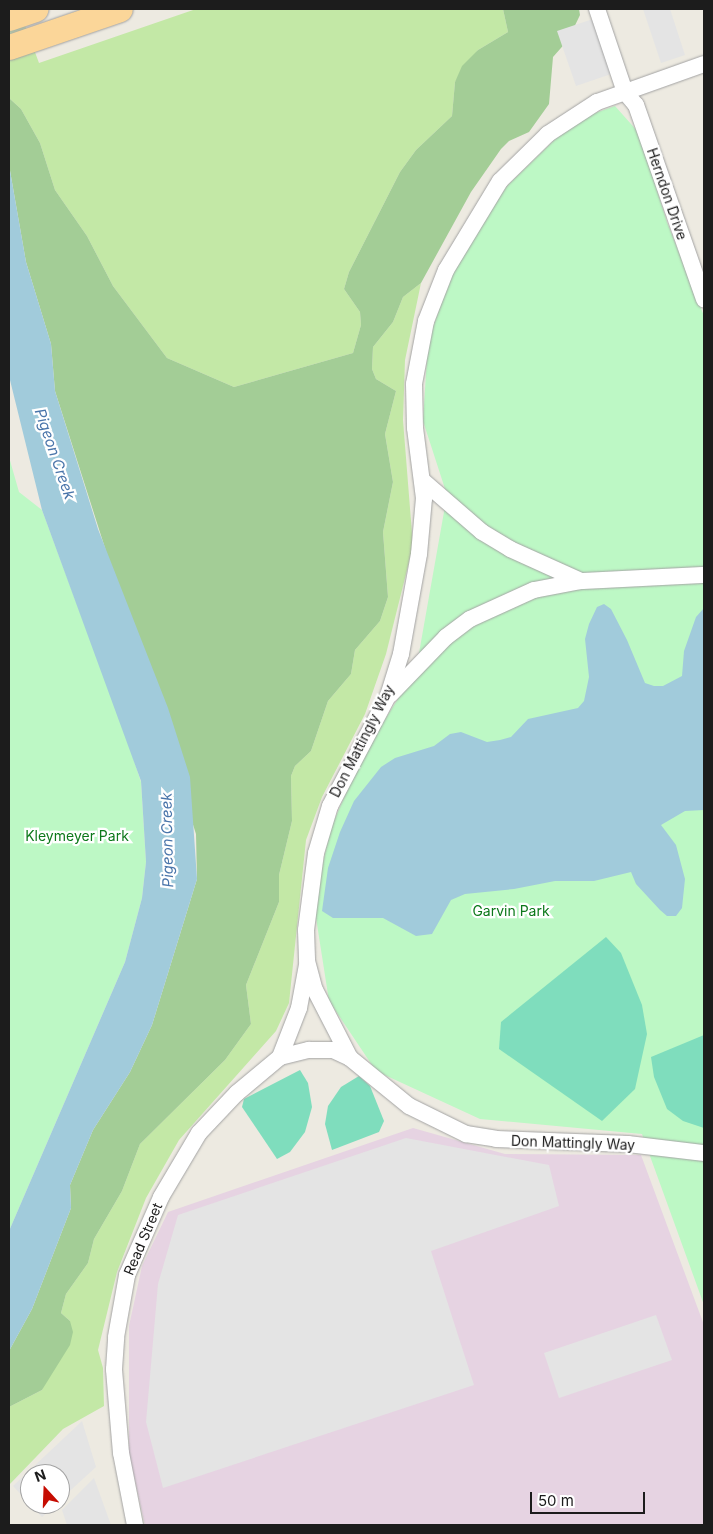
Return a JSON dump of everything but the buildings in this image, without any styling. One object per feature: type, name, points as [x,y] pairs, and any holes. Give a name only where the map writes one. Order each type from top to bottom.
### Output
[{"type":"main road","points":[[9,18],[35,9]]},
{"type":"main road","points":[[9,47],[120,9]]},
{"type":"street","name":"Herndon Drive","points":[[598,9],[625,92],[636,105],[704,299]]},
{"type":"street","name":"Don Mattingly Way","points":[[704,64],[597,102],[548,134],[500,181],[450,262],[426,320],[414,384],[415,428],[422,480],[419,554],[401,654],[388,696],[353,758],[323,825],[308,907],[307,962],[325,1013],[350,1058],[396,1098],[466,1134],[528,1143],[628,1144],[704,1153]]},
{"type":"street","points":[[422,480],[482,532],[510,549],[581,581]]},
{"type":"street","points":[[388,696],[446,637],[470,619],[534,590],[581,581],[704,575]]},
{"type":"street","name":"Read Street","points":[[280,1057],[299,1008],[307,962]]},
{"type":"street","name":"Read Street","points":[[135,1525],[121,1453],[114,1369],[116,1337],[128,1275],[161,1196],[199,1133],[237,1093],[280,1057],[309,1050],[333,1050],[350,1058]]},
{"type":"shaded area","points":[[643,9],[670,9],[685,55],[661,63]]},
{"type":"shaded area","points":[[596,18],[614,73],[576,86],[557,31]]},
{"type":"shaded area","points":[[413,1128],[505,1154],[641,1155],[704,1325],[704,1525],[145,1525],[129,1455],[129,1326],[142,1266],[168,1212]]},
{"type":"shaded area","points":[[406,1138],[549,1165],[559,1206],[431,1251],[474,1385],[163,1488],[146,1422],[158,1284],[178,1215]]},
{"type":"shaded area","points":[[656,1315],[672,1360],[559,1398],[544,1353]]},
{"type":"shaded area","points":[[82,1421],[96,1467],[70,1491],[70,1464],[36,1464]]},
{"type":"shaded area","points":[[94,1478],[111,1525],[67,1525],[63,1514],[70,1514],[70,1502]]},
{"type":"shaded area","points":[[20,1479],[20,1493],[13,1486]]},
{"type":"green space","points":[[9,9],[19,9],[39,63],[196,9],[503,9],[508,32],[478,50],[455,82],[452,116],[416,150],[400,172],[349,272],[344,289],[360,312],[361,325],[353,353],[234,387],[167,358],[113,286],[87,236],[55,190],[40,143],[21,109],[9,98]]},
{"type":"green space","points":[[503,9],[579,9],[580,15],[568,40],[553,57],[549,104],[529,132],[509,141],[501,149],[471,192],[421,283],[403,297],[393,322],[373,347],[372,369],[376,379],[396,391],[385,434],[393,482],[383,532],[388,597],[380,621],[355,650],[351,674],[328,701],[311,751],[295,766],[291,776],[292,821],[279,875],[279,902],[246,985],[251,1024],[225,1060],[140,1144],[122,1191],[94,1239],[88,1263],[66,1294],[61,1313],[70,1321],[73,1332],[70,1345],[42,1390],[9,1407],[9,1351],[32,1309],[71,1208],[70,1185],[93,1130],[130,1072],[152,1025],[197,879],[196,834],[55,391],[51,344],[26,262],[9,165],[9,98],[21,109],[40,143],[55,190],[87,236],[113,286],[167,358],[234,387],[353,353],[361,325],[360,312],[344,289],[349,272],[400,172],[416,150],[452,116],[455,82],[462,66],[478,50],[508,32]]},
{"type":"green space","name":"Garvin Park","points":[[615,106],[639,133],[667,222],[704,316],[704,1305],[642,1134],[480,1119],[376,1071],[329,1001],[314,905],[330,830],[362,756],[416,670],[447,495],[423,421],[428,342],[453,268],[507,186],[575,120]]},
{"type":"green space","points":[[421,283],[405,360],[403,420],[413,546],[386,654],[365,714],[322,797],[306,840],[289,1003],[276,1031],[179,1140],[146,1198],[117,1272],[98,1350],[103,1368],[104,1406],[63,1429],[29,1464],[20,1464],[20,1474],[9,1485],[9,1407],[42,1390],[70,1321],[61,1313],[66,1294],[88,1263],[94,1239],[122,1191],[140,1144],[225,1060],[251,1024],[246,985],[279,902],[279,875],[292,821],[291,776],[295,766],[311,751],[328,701],[351,674],[355,650],[380,621],[388,597],[383,532],[393,482],[385,434],[396,391],[376,379],[372,369],[373,347],[393,322],[403,297]]},
{"type":"green space","name":"Kleymeyer Park","points":[[9,457],[19,492],[42,510],[128,742],[141,782],[146,862],[142,898],[125,962],[9,1231]]},
{"type":"green space","points":[[606,937],[621,953],[642,1005],[647,1034],[635,1089],[602,1121],[499,1049],[501,1022]]},
{"type":"green space","points":[[704,1035],[704,1128],[683,1121],[667,1109],[654,1077],[651,1057]]},
{"type":"green space","points":[[300,1070],[308,1083],[312,1107],[305,1132],[290,1152],[277,1159],[242,1107],[244,1099]]},
{"type":"green space","points":[[359,1076],[370,1086],[384,1121],[379,1132],[332,1150],[325,1124],[328,1106],[341,1087]]},
{"type":"water","name":"Pigeon Creek","points":[[9,165],[26,262],[51,344],[55,391],[98,529],[168,708],[190,777],[197,879],[152,1025],[130,1072],[93,1130],[70,1185],[71,1208],[32,1309],[9,1351],[9,1231],[125,962],[142,898],[146,862],[141,781],[42,510],[9,376]]},
{"type":"water","points":[[604,604],[611,609],[627,640],[645,683],[654,686],[663,686],[682,676],[684,651],[696,617],[704,608],[704,810],[685,811],[661,825],[676,845],[685,879],[682,908],[676,916],[667,916],[660,910],[636,884],[631,872],[594,881],[555,881],[514,889],[465,894],[451,900],[432,934],[416,936],[383,918],[333,918],[322,911],[328,868],[340,832],[354,801],[381,767],[395,758],[434,746],[450,734],[461,732],[487,742],[500,740],[511,737],[528,719],[578,708],[584,701],[589,677],[585,639],[589,624],[597,607]]}]
